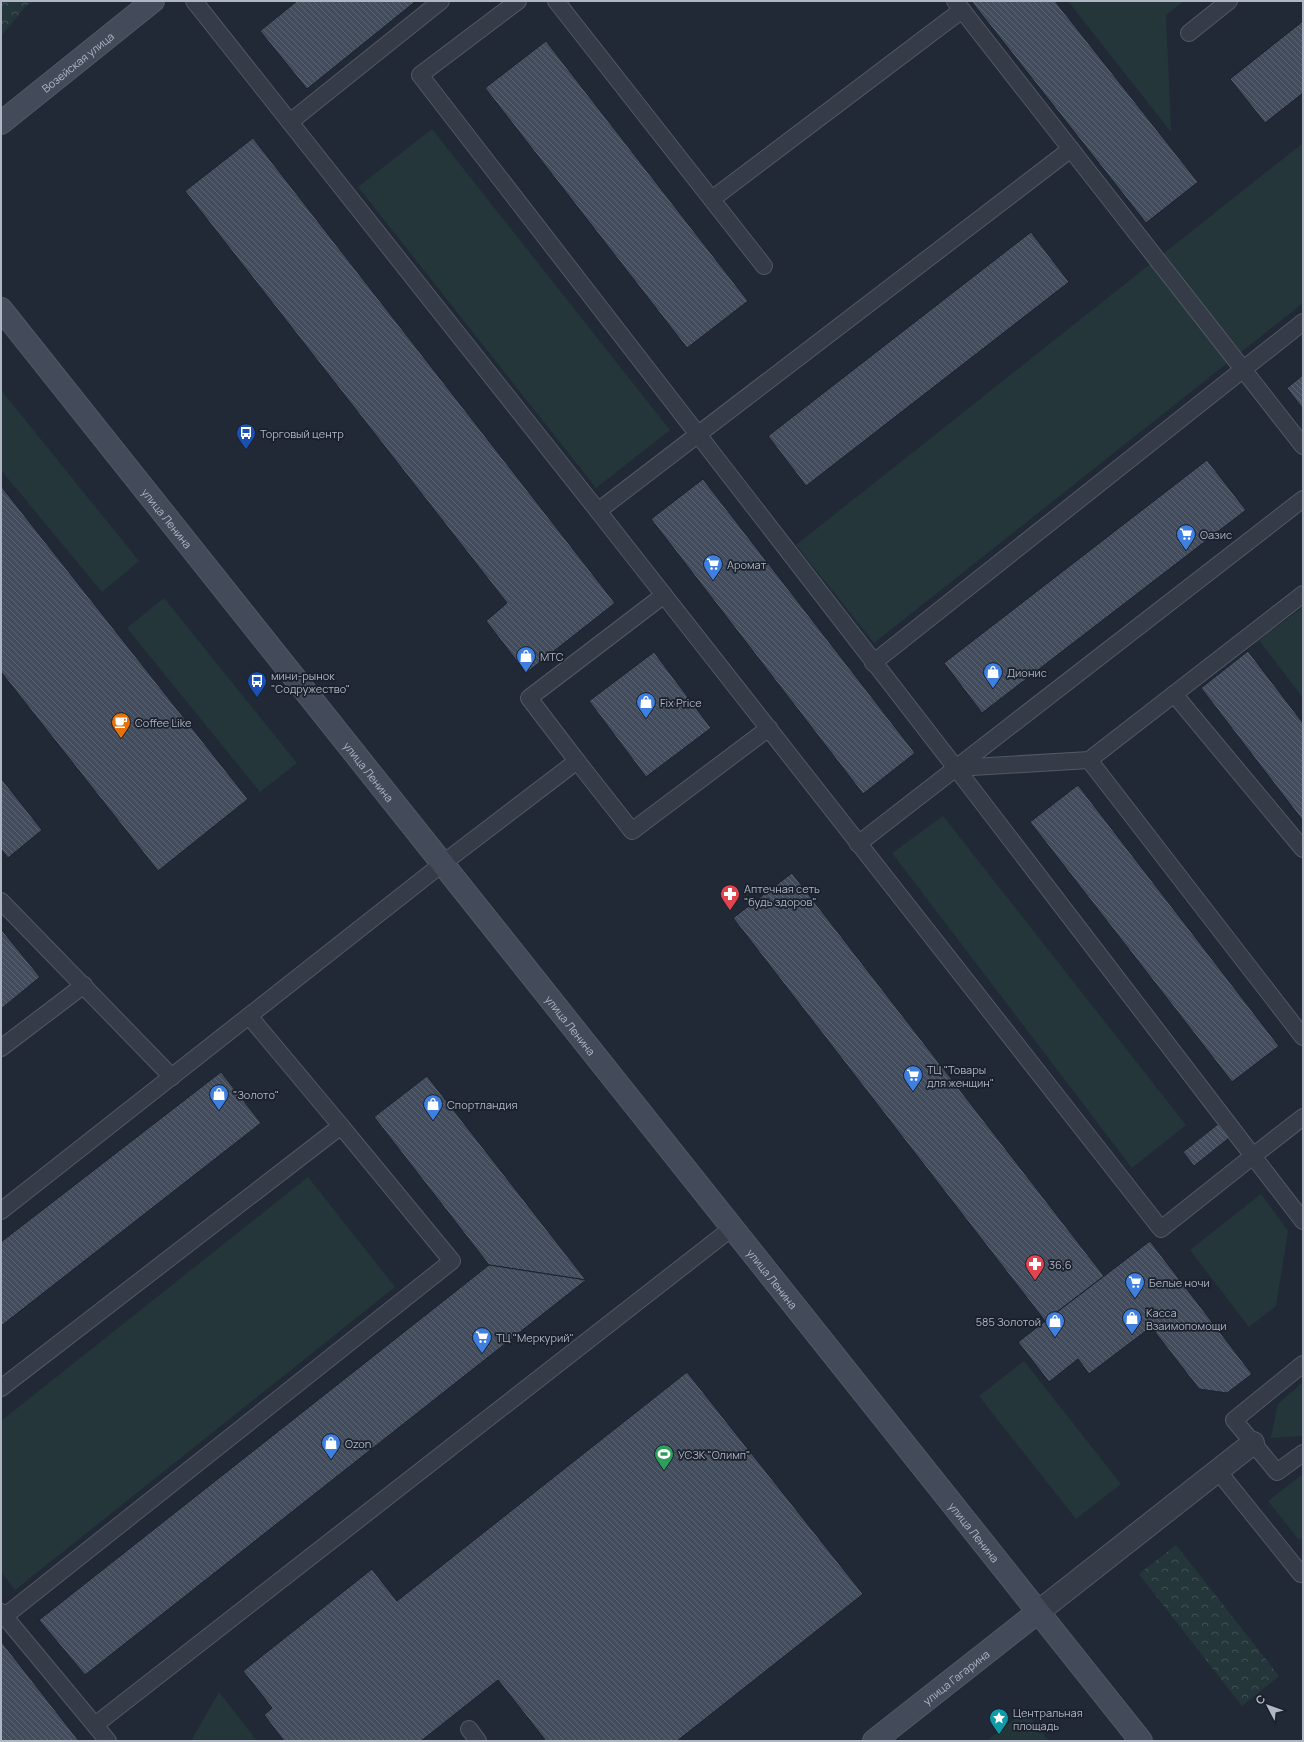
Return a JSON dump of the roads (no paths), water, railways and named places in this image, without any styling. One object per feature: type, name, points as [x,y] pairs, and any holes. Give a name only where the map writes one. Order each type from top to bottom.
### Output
[{"type":"main road","name":"Возейская улица","points":[[1,123],[153,1]]},
{"type":"main road","name":"улица Ленина","points":[[1,309],[1141,1741]]},
{"type":"main road","name":"улица Гагарина","points":[[874,1741],[1038,1612]]},
{"type":"street","points":[[1038,1612],[1253,1443]]},
{"type":"lane","points":[[194,1],[598,511],[1161,1228],[1303,1117]]},
{"type":"lane","points":[[290,122],[441,1]]},
{"type":"lane","points":[[518,1],[420,75],[873,663],[956,768],[1303,1221]]},
{"type":"lane","points":[[556,1],[764,266]]},
{"type":"lane","points":[[1189,33],[1229,1]]},
{"type":"lane","points":[[712,199],[959,6],[1303,446]]},
{"type":"lane","points":[[598,511],[1071,150]]},
{"type":"lane","points":[[873,663],[1303,322]]},
{"type":"lane","points":[[858,844],[1303,499]]},
{"type":"lane","points":[[956,768],[1089,760],[1303,594]]},
{"type":"lane","points":[[664,595],[529,698],[632,831],[769,728]]},
{"type":"lane","points":[[1174,694],[1303,849]]},
{"type":"lane","points":[[1,1211],[442,864],[577,760]]},
{"type":"lane","points":[[1089,760],[1303,1037]]},
{"type":"lane","points":[[1,901],[172,1077]]},
{"type":"lane","points":[[1,1048],[84,985]]},
{"type":"lane","points":[[108,1741],[3,1614],[452,1261],[250,1016]]},
{"type":"lane","points":[[1,1388],[341,1126]]},
{"type":"lane","points":[[95,1724],[732,1228]]},
{"type":"lane","points":[[1303,1364],[1234,1420],[1277,1472],[1303,1452]]},
{"type":"lane","points":[[1218,1471],[1301,1574]]},
{"type":"place","name":"Торговый центр","points":[[246,450]]},
{"type":"place","name":"Оазис","points":[[1186,551]]},
{"type":"place","name":"Аромат","points":[[713,581]]},
{"type":"place","name":"МТС","points":[[526,673]]},
{"type":"place","name":"Дионис","points":[[993,689]]},
{"type":"place","name":"мини-рынок \"Содружество\"","points":[[257,698]]},
{"type":"place","name":"Fix Price","points":[[646,719]]},
{"type":"place","name":"Coffee Like","points":[[121,739]]},
{"type":"place","name":"Аптечная сеть \"будь здоров\"","points":[[730,911]]},
{"type":"place","name":"ТЦ \"Товары для женщин\"","points":[[913,1092]]},
{"type":"place","name":"\"Золото\"","points":[[219,1111]]},
{"type":"place","name":"Спортландия","points":[[433,1121]]},
{"type":"place","name":"36,6","points":[[1035,1281]]},
{"type":"place","name":"Белые ночи","points":[[1135,1299]]},
{"type":"place","name":"Касса Взаимопомощи","points":[[1132,1335]]},
{"type":"place","name":"585 Золотой","points":[[1055,1338]]},
{"type":"place","name":"ТЦ \"Меркурий\"","points":[[482,1354]]},
{"type":"place","name":"Ozon","points":[[331,1460]]},
{"type":"place","name":"УСЗК \"Олимп\"","points":[[664,1471]]},
{"type":"place","name":"Центральная площадь","points":[[999,1735]]}]
